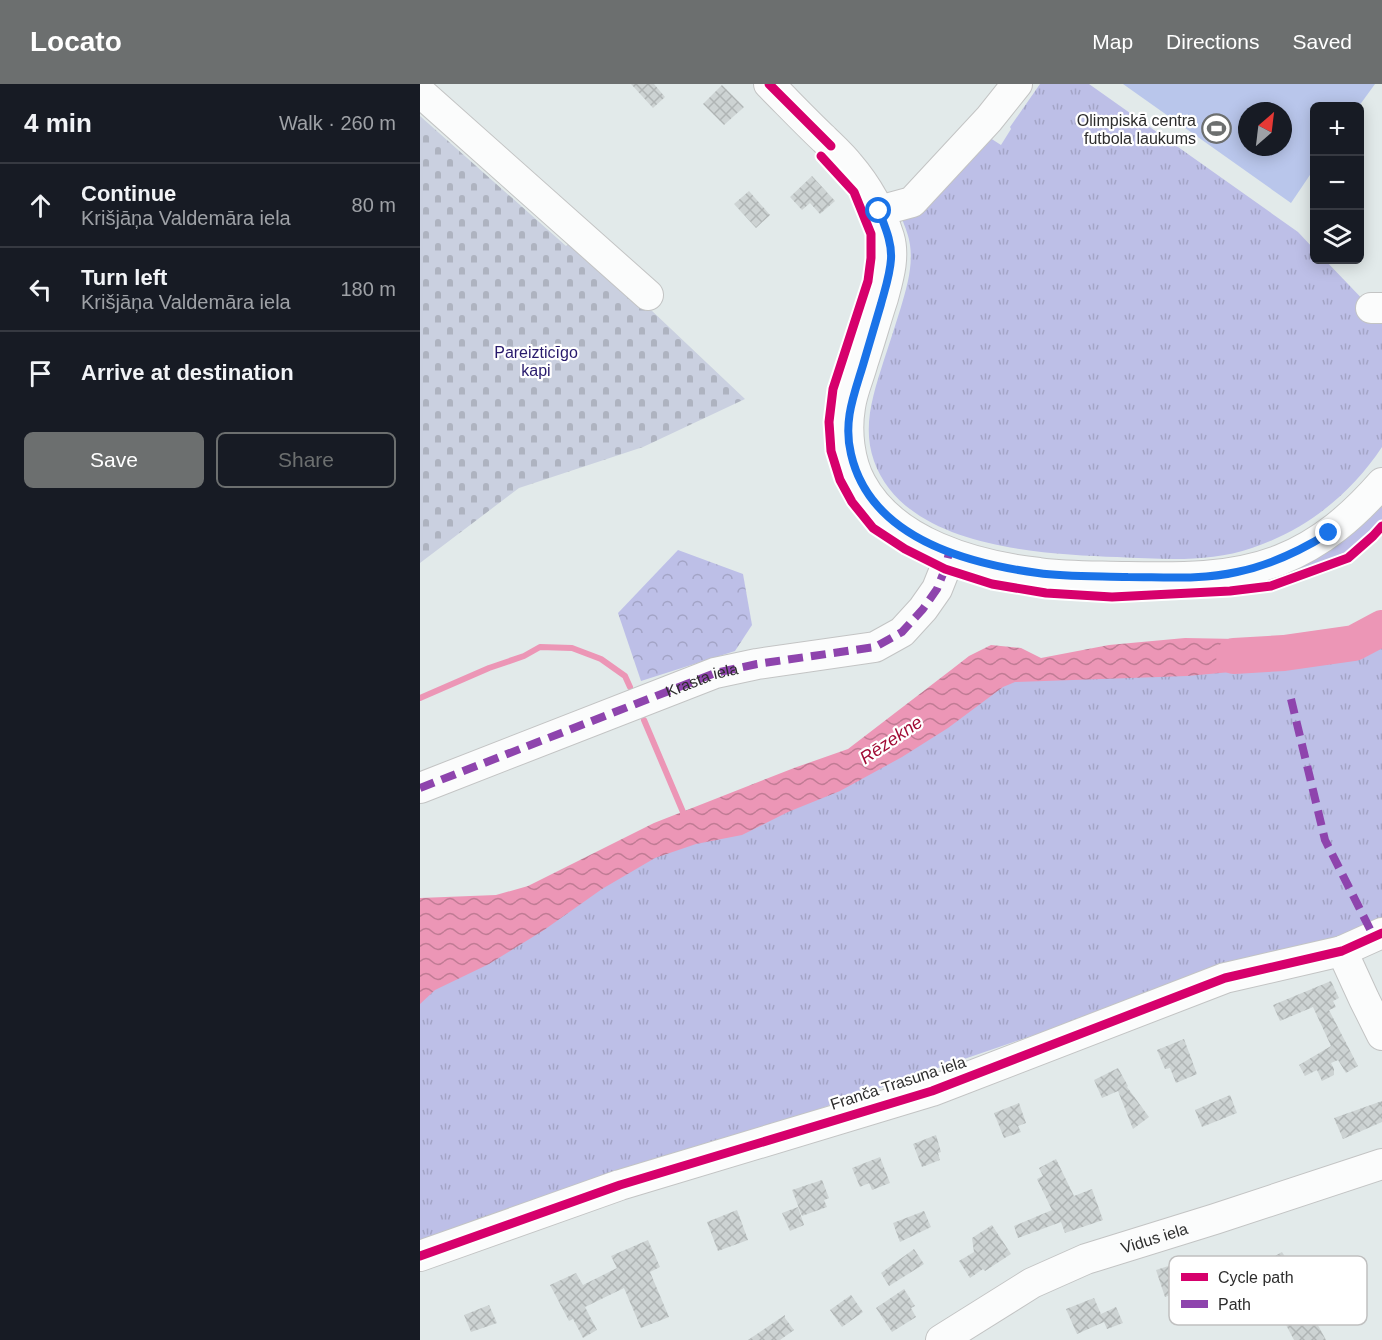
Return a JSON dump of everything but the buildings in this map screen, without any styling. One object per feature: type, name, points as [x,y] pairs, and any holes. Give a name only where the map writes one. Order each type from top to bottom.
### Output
[{"type":"street","points":[[769,84],[849,165],[874,201],[890,240],[891,258],[887,284],[850,406],[850,451],[861,483],[882,511],[911,534],[949,552],[989,565],[1040,573],[1178,578],[1211,576],[1237,573],[1279,560],[1305,548],[1350,517],[1382,483]]},
{"type":"street","points":[[879,211],[912,202],[989,119],[1017,84]]},
{"type":"street","points":[[422,97],[648,295]]},
{"type":"street","name":"Krasta iela","points":[[420,788],[715,673],[757,664],[875,647],[902,632],[923,609],[937,589],[949,552]]},
{"type":"street","name":"Franča Trasuna iela","points":[[420,1256],[620,1185],[932,1091],[1225,978],[1342,951],[1382,933]]},
{"type":"street","points":[[1342,951],[1382,1035]]},
{"type":"street","name":"Vidus iela","points":[[941,1340],[1032,1282],[1086,1259],[1215,1220],[1382,1164]]},
{"type":"green space","points":[[1040,84],[1089,84],[1298,232],[1310,245],[1310,264],[1329,264],[1371,308],[1382,310],[1382,447],[1356,480],[1326,508],[1291,531],[1235,553],[1202,558],[1151,559],[1051,553],[979,540],[944,529],[914,512],[890,490],[874,461],[869,423],[876,387],[909,276],[910,245],[902,219],[987,136],[1001,145],[1010,127]]},
{"type":"green space","name":"Pareizticīgo kapi","points":[[420,116],[566,246],[575,238],[745,399],[643,447],[519,488],[420,563]]},
{"type":"green space","points":[[1382,501],[1382,520],[1348,551],[1322,562],[1265,580]]},
{"type":"green space","points":[[678,550],[743,574],[752,625],[735,651],[641,681],[618,613]]},
{"type":"green space","points":[[1382,626],[1382,923],[1209,975],[420,1246],[420,947],[792,791],[1001,667],[1368,636]]},
{"type":"shaded area","name":"Olimpiskā centra futbola laukums","points":[[1123,84],[1375,84],[1362,102],[1310,102],[1310,175],[1291,203]]},
{"type":"water","points":[[1291,637],[1275,668],[1187,676],[1015,682],[1003,687],[948,728],[902,757],[840,791],[788,812],[742,835],[696,844],[655,858],[602,889],[544,930],[489,964],[435,990],[420,1004],[420,898],[496,895],[528,886],[654,823],[848,749],[969,656],[991,645],[1021,648],[1041,658],[1109,645],[1185,638]]},
{"type":"waterway","name":"Rēzekne","points":[[1234,656],[1284,653],[1354,643],[1382,628]]},
{"type":"waterway","points":[[420,698],[489,668],[524,656],[540,647],[572,648],[601,659],[625,676],[630,687]]},
{"type":"waterway","points":[[644,720],[683,812],[683,820]]},
{"type":"marked path","points":[[420,788],[715,673],[757,664],[875,647],[902,632],[923,609],[937,589],[949,553]]},
{"type":"marked path","points":[[1291,699],[1325,840],[1374,937]]},
{"type":"cycle path","points":[[769,84],[831,146]]},
{"type":"cycle path","points":[[821,156],[854,192],[871,234],[868,281],[833,389],[829,422],[831,451],[840,480],[852,502],[873,528],[905,549],[945,569],[992,584],[1046,593],[1112,597],[1230,591],[1271,586],[1348,558],[1382,526]]},
{"type":"cycle path","points":[[420,1256],[620,1185],[932,1091],[1225,978],[1342,951],[1382,933]]},
{"type":"place","name":"Olimpiskā centra futbola laukums","points":[[1217,129]]},
{"type":"route","points":[[879,211],[890,240],[890,271],[850,406],[850,451],[861,483],[871,497],[882,511],[911,534],[949,552],[989,565],[1040,573],[1178,578],[1237,573],[1279,560],[1329,533]]}]
